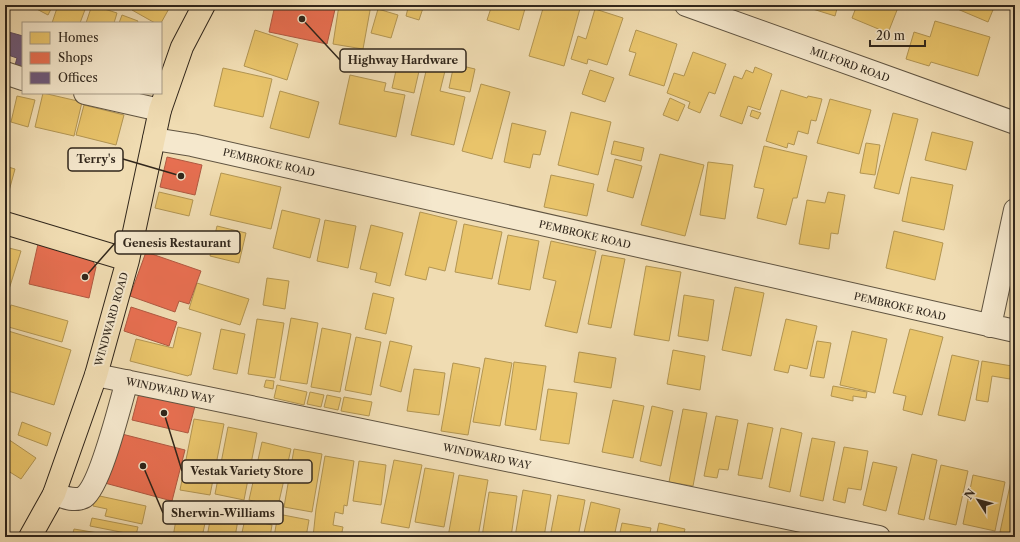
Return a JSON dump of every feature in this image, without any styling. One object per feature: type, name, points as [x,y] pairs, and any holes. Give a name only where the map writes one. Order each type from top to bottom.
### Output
[{"type":"main road","name":"WINDWARD ROAD","points":[[30,537],[54,494],[96,375],[128,260],[160,110],[182,47],[204,5]]},
{"type":"main road","points":[[5,222],[128,260]]},
{"type":"street","name":"MILFORD ROAD","points":[[686,5],[1015,123]]},
{"type":"street","points":[[5,73],[22,79]]},
{"type":"street","points":[[89,94],[160,110]]},
{"type":"street","name":"PEMBROKE ROAD","points":[[154,139],[192,145],[1015,331]]},
{"type":"street","points":[[990,326],[1015,210]]},
{"type":"street","name":"WINDWARD WAY","points":[[96,375],[878,537]]},
{"type":"street","points":[[54,494],[74,499],[83,497],[90,491],[99,474],[127,381]]},
{"type":"building: Homes","points":[[29,5],[53,5],[48,15]]},
{"type":"building: Homes","points":[[58,5],[80,5],[86,7],[80,22],[52,22]]},
{"type":"building: Homes","points":[[92,5],[117,13],[114,22],[86,22]]},
{"type":"building: Homes","points":[[134,5],[171,5],[162,22],[153,22],[132,10]]},
{"type":"building: Homes","points":[[339,5],[371,5],[363,49],[333,44]]},
{"type":"building: Homes","points":[[400,5],[424,5],[419,20],[406,16],[408,8]]},
{"type":"building: Homes","points":[[492,5],[526,5],[519,30],[487,20]]},
{"type":"building: Homes","points":[[544,5],[581,5],[564,66],[529,56]]},
{"type":"building: Homes","points":[[800,5],[838,5],[835,16]]},
{"type":"building: Homes","points":[[857,5],[899,5],[888,33],[852,18]]},
{"type":"building: Homes","points":[[900,5],[912,5],[911,9]]},
{"type":"building: Homes","points":[[948,5],[995,5],[988,22]]},
{"type":"building: Homes","points":[[378,9],[398,15],[391,38],[371,33]]},
{"type":"building: Homes","points":[[595,9],[623,18],[607,65],[588,59],[587,64],[571,59],[578,36],[586,39]]},
{"type":"building: Homes","points":[[122,15],[138,21],[138,22],[119,22]]},
{"type":"building: Homes","points":[[935,21],[990,37],[978,76],[931,62],[929,66],[906,59],[914,32],[930,37]]},
{"type":"building: Homes","points":[[255,30],[298,44],[287,80],[244,66]]},
{"type":"building: Homes","points":[[636,30],[677,44],[664,86],[629,75],[636,53],[629,51]]},
{"type":"building: Homes","points":[[693,52],[726,64],[715,94],[709,92],[700,113],[688,108],[690,102],[667,93],[674,73],[684,76]]},
{"type":"building: Homes","points":[[400,53],[422,58],[414,93],[392,88]]},
{"type":"building: Homes","points":[[454,64],[475,69],[470,92],[449,88]]},
{"type":"building: Homes","points":[[427,67],[445,71],[440,91],[465,97],[454,145],[411,135]]},
{"type":"building: Homes","points":[[755,67],[772,74],[760,110],[748,106],[742,124],[720,116],[734,76],[742,79],[746,70],[753,73]]},
{"type":"building: Homes","points":[[223,68],[272,79],[263,117],[214,106]]},
{"type":"building: Homes","points":[[590,70],[614,78],[605,102],[582,94]]},
{"type":"building: Homes","points":[[350,75],[386,83],[384,91],[405,95],[396,137],[339,124]]},
{"type":"building: Homes","points":[[481,84],[510,92],[492,159],[462,151]]},
{"type":"building: Homes","points":[[781,90],[807,98],[808,96],[822,99],[816,121],[811,120],[808,134],[798,131],[794,145],[788,143],[787,148],[766,141]]},
{"type":"building: Homes","points":[[280,91],[319,102],[309,138],[270,128]]},
{"type":"building: Homes","points":[[43,94],[82,102],[74,136],[35,127]]},
{"type":"building: Homes","points":[[17,96],[35,100],[28,127],[11,122]]},
{"type":"building: Homes","points":[[670,98],[685,105],[678,121],[663,115]]},
{"type":"building: Homes","points":[[830,99],[871,110],[859,154],[817,143]]},
{"type":"building: Homes","points":[[84,105],[124,115],[116,145],[76,135]]},
{"type":"building: Homes","points":[[752,110],[761,113],[758,119],[750,116]]},
{"type":"building: Homes","points":[[571,112],[611,122],[598,175],[558,165]]},
{"type":"building: Homes","points":[[893,113],[918,119],[899,194],[874,188]]},
{"type":"building: Homes","points":[[512,123],[546,131],[540,155],[533,154],[530,168],[504,162]]},
{"type":"building: Homes","points":[[932,132],[973,142],[966,170],[925,160]]},
{"type":"building: Homes","points":[[614,141],[644,148],[641,161],[611,154]]},
{"type":"building: Homes","points":[[866,143],[880,145],[875,175],[860,173]]},
{"type":"building: Homes","points":[[764,146],[807,156],[797,198],[793,198],[786,225],[757,218],[764,189],[754,187]]},
{"type":"building: Homes","points":[[660,154],[704,165],[685,236],[641,225]]},
{"type":"building: Homes","points":[[615,159],[642,166],[633,198],[607,191]]},
{"type":"building: Homes","points":[[708,162],[733,165],[725,219],[700,215]]},
{"type":"building: Homes","points":[[5,166],[15,169],[9,191],[5,191]]},
{"type":"building: Homes","points":[[221,173],[281,187],[271,229],[210,215]]},
{"type":"building: Homes","points":[[551,175],[594,184],[587,216],[544,207]]},
{"type":"building: Homes","points":[[911,177],[953,185],[944,230],[902,221]]},
{"type":"building: Homes","points":[[159,192],[193,200],[189,216],[155,208]]},
{"type":"building: Homes","points":[[828,192],[845,195],[838,234],[831,233],[829,249],[799,244],[807,200],[825,203]]},
{"type":"building: Homes","points":[[282,210],[320,219],[310,258],[273,248]]},
{"type":"building: Homes","points":[[420,212],[457,221],[445,271],[429,267],[426,280],[405,275]]},
{"type":"building: Homes","points":[[325,220],[356,226],[348,268],[317,261]]},
{"type":"building: Homes","points":[[464,224],[502,232],[492,279],[455,272]]},
{"type":"building: Homes","points":[[371,225],[403,233],[390,286],[375,282],[377,273],[360,269]]},
{"type":"building: Homes","points":[[217,226],[246,233],[239,263],[210,256]]},
{"type":"building: Homes","points":[[894,231],[943,243],[935,280],[886,268]]},
{"type":"building: Homes","points":[[508,235],[539,241],[530,290],[498,284]]},
{"type":"building: Homes","points":[[551,241],[596,251],[577,333],[545,326],[556,281],[543,278]]},
{"type":"building: Homes","points":[[5,247],[21,251],[5,302]]},
{"type":"building: Homes","points":[[602,255],[625,259],[611,328],[588,324]]},
{"type":"building: Homes","points":[[646,266],[681,272],[669,341],[634,335]]},
{"type":"building: Homes","points":[[267,278],[289,281],[285,309],[263,305]]},
{"type":"building: Homes","points":[[197,283],[249,299],[240,325],[189,309]]},
{"type":"building: Homes","points":[[735,287],[764,293],[751,356],[722,350]]},
{"type":"building: Homes","points":[[373,293],[394,298],[386,334],[365,329]]},
{"type":"building: Homes","points":[[684,295],[714,300],[708,341],[678,336]]},
{"type":"building: Homes","points":[[11,305],[68,321],[62,342],[5,326]]},
{"type":"building: Homes","points":[[291,318],[318,323],[307,384],[280,380]]},
{"type":"building: Homes","points":[[257,319],[284,323],[275,378],[248,374]]},
{"type":"building: Homes","points":[[786,319],[817,326],[807,369],[790,365],[788,373],[774,370]]},
{"type":"building: Homes","points":[[178,327],[201,333],[191,375],[188,376],[130,361],[136,339],[173,348]]},
{"type":"building: Homes","points":[[322,328],[351,334],[340,392],[311,387]]},
{"type":"building: Homes","points":[[221,329],[245,334],[237,374],[213,369]]},
{"type":"building: Homes","points":[[910,329],[943,337],[922,415],[903,410],[906,396],[893,393]]},
{"type":"building: Homes","points":[[5,330],[71,350],[54,405],[5,390]]},
{"type":"building: Homes","points":[[852,331],[887,339],[875,393],[840,385]]},
{"type":"building: Homes","points":[[356,337],[381,342],[371,395],[345,390]]},
{"type":"building: Homes","points":[[390,341],[412,346],[401,392],[380,386]]},
{"type":"building: Homes","points":[[817,341],[831,343],[824,378],[810,376]]},
{"type":"building: Homes","points":[[673,350],[705,356],[700,390],[667,384]]},
{"type":"building: Homes","points":[[579,352],[616,358],[611,388],[574,382]]},
{"type":"building: Homes","points":[[952,355],[979,361],[965,421],[938,415]]},
{"type":"building: Homes","points":[[485,358],[512,363],[500,426],[473,422]]},
{"type":"building: Homes","points":[[982,361],[1012,366],[1010,379],[992,376],[988,402],[976,400]]},
{"type":"building: Homes","points":[[514,362],[546,366],[536,430],[505,425]]},
{"type":"building: Homes","points":[[453,363],[480,368],[468,435],[441,431]]},
{"type":"building: Homes","points":[[414,369],[445,373],[439,415],[407,411]]},
{"type":"building: Homes","points":[[266,380],[274,381],[273,389],[264,387]]},
{"type":"building: Homes","points":[[277,385],[307,392],[304,405],[274,398]]},
{"type":"building: Homes","points":[[833,386],[867,392],[866,398],[853,396],[853,401],[831,396]]},
{"type":"building: Homes","points":[[548,389],[577,393],[569,444],[540,440]]},
{"type":"building: Homes","points":[[310,392],[324,395],[321,407],[307,404]]},
{"type":"building: Homes","points":[[327,395],[341,398],[338,410],[324,407]]},
{"type":"building: Homes","points":[[344,397],[372,402],[369,416],[341,411]]},
{"type":"building: Homes","points":[[613,400],[644,406],[633,458],[602,452]]},
{"type":"building: Homes","points":[[652,406],[673,411],[661,466],[640,461]]},
{"type":"building: Homes","points":[[683,409],[707,413],[693,486],[669,482]]},
{"type":"building: Homes","points":[[716,416],[738,420],[728,470],[719,469],[717,478],[704,476]]},
{"type":"building: Homes","points":[[194,419],[224,424],[210,495],[180,490]]},
{"type":"building: Homes","points":[[22,422],[51,433],[47,446],[18,435]]},
{"type":"building: Homes","points":[[748,423],[773,428],[762,479],[738,475]]},
{"type":"building: Homes","points":[[228,427],[257,433],[244,500],[215,494]]},
{"type":"building: Homes","points":[[781,428],[802,433],[790,492],[769,487]]},
{"type":"building: Homes","points":[[5,437],[36,458],[21,479],[5,469]]},
{"type":"building: Homes","points":[[812,438],[835,442],[823,501],[800,496]]},
{"type":"building: Homes","points":[[262,442],[291,449],[278,506],[249,500]]},
{"type":"building: Homes","points":[[844,447],[868,451],[861,490],[848,488],[845,503],[833,500]]},
{"type":"building: Homes","points":[[294,449],[322,454],[312,512],[284,507]]},
{"type":"building: Homes","points":[[912,454],[937,460],[924,520],[898,514]]},
{"type":"building: Homes","points":[[325,456],[354,461],[347,506],[344,505],[343,514],[335,512],[333,525],[343,527],[341,537],[313,537]]},
{"type":"building: Homes","points":[[394,460],[422,465],[409,528],[381,523]]},
{"type":"building: Homes","points":[[359,461],[386,465],[381,505],[353,501]]},
{"type":"building: Homes","points":[[873,462],[897,467],[886,511],[863,505]]},
{"type":"building: Homes","points":[[941,465],[968,471],[956,525],[929,519]]},
{"type":"building: Homes","points":[[425,468],[454,473],[444,527],[415,522]]},
{"type":"building: Homes","points":[[459,475],[488,480],[478,537],[448,537]]},
{"type":"building: Homes","points":[[973,475],[1005,482],[995,531],[963,524]]},
{"type":"building: Homes","points":[[1011,481],[1015,482],[1015,535],[1000,532]]},
{"type":"building: Homes","points":[[523,490],[551,495],[544,537],[515,537]]},
{"type":"building: Homes","points":[[489,492],[517,496],[511,537],[482,537]]},
{"type":"building: Homes","points":[[95,495],[146,506],[142,524],[105,516],[107,509],[93,506]]},
{"type":"building: Homes","points":[[558,495],[585,500],[578,537],[550,537]]},
{"type":"building: Homes","points":[[591,502],[620,509],[614,537],[583,537]]},
{"type":"building: Homes","points":[[178,508],[207,514],[202,537],[173,537]]},
{"type":"building: Homes","points":[[278,514],[309,520],[306,537],[274,537]]},
{"type":"building: Homes","points":[[211,515],[238,520],[235,537],[207,537]]},
{"type":"building: Homes","points":[[92,518],[138,527],[136,535],[90,526]]},
{"type":"building: Homes","points":[[245,519],[272,525],[270,537],[241,537]]},
{"type":"building: Homes","points":[[622,523],[651,528],[649,537],[619,537]]},
{"type":"building: Homes","points":[[659,523],[685,529],[683,537],[656,537]]},
{"type":"building: Homes","points":[[74,529],[122,537],[72,537]]},
{"type":"building: Homes","points":[[726,533],[738,536],[738,537],[726,537]]},
{"type":"building: Homes","points":[[756,534],[767,537],[755,537]]},
{"type":"building: Shops","points":[[275,5],[336,5],[327,44],[269,32]]},
{"type":"building: Shops","points":[[167,157],[202,165],[195,195],[160,187]]},
{"type":"building: Shops","points":[[38,244],[90,256],[96,267],[89,298],[29,284]]},
{"type":"building: Shops","points":[[146,252],[201,271],[189,304],[179,301],[175,312],[130,296]]},
{"type":"building: Shops","points":[[131,307],[177,322],[169,346],[124,331]]},
{"type":"building: Shops","points":[[139,393],[195,406],[188,433],[132,420]]},
{"type":"building: Shops","points":[[114,432],[185,450],[172,501],[101,482]]},
{"type":"building: Offices","points":[[5,31],[22,36],[22,67],[15,65],[17,58],[5,54]]},
{"type":"place","name":"Highway Hardware","points":[[302,19]]},
{"type":"place","name":"Terry's","points":[[181,176]]},
{"type":"place","name":"Genesis Restaurant","points":[[85,277]]},
{"type":"place","name":"Vestak Variety Store","points":[[164,413]]},
{"type":"place","name":"Sherwin-Williams","points":[[143,466]]}]
